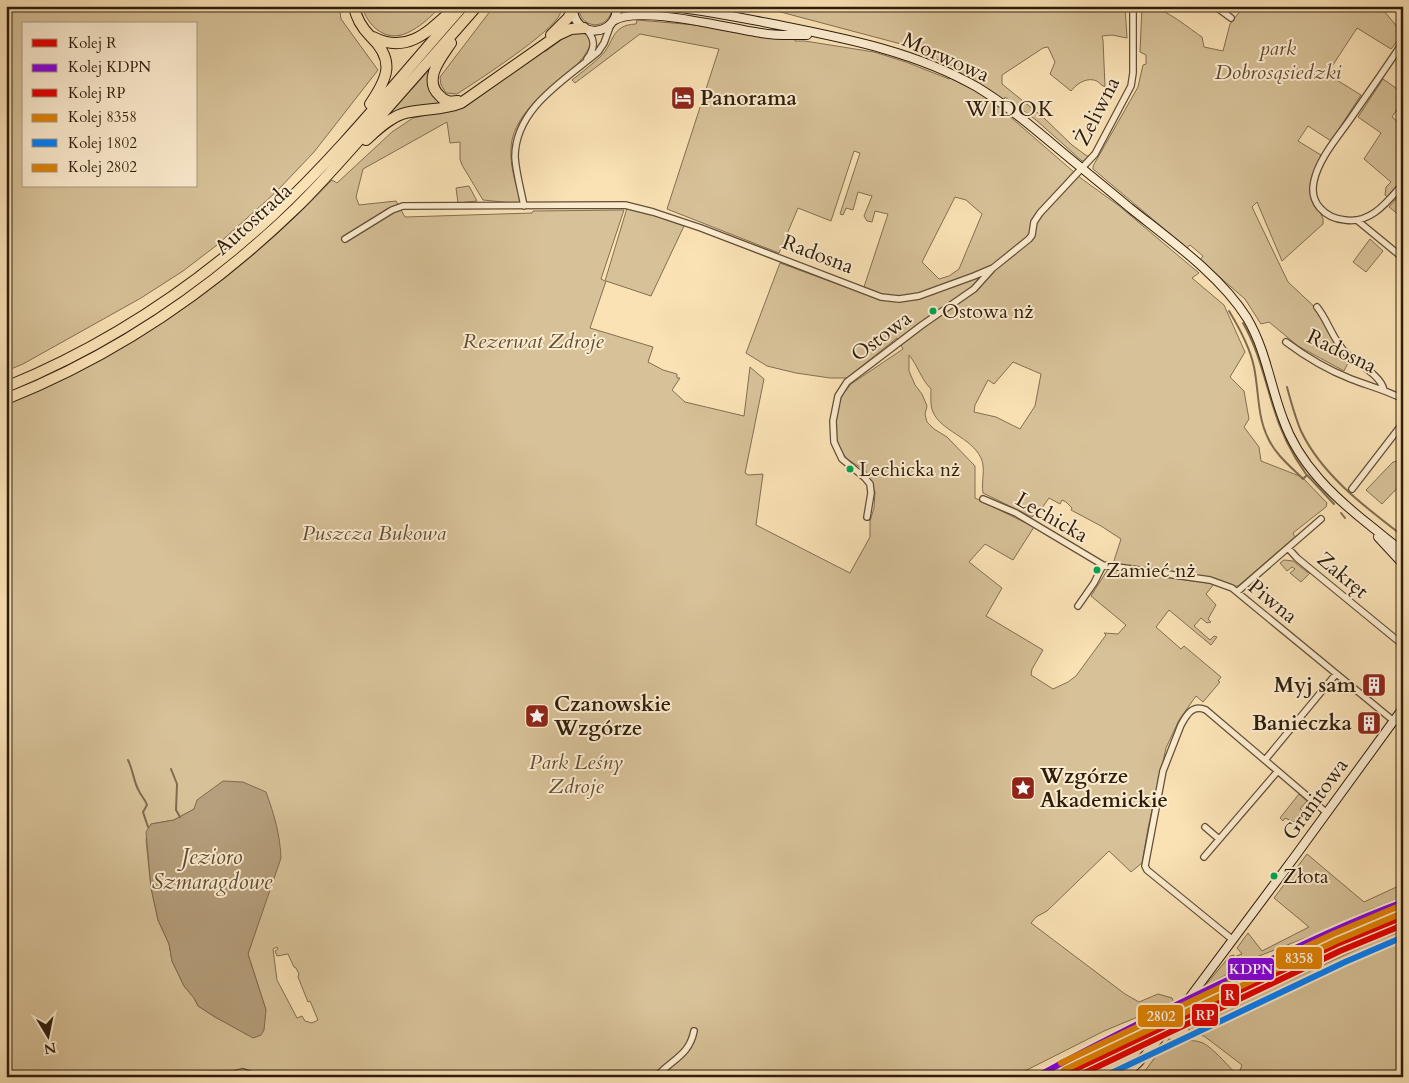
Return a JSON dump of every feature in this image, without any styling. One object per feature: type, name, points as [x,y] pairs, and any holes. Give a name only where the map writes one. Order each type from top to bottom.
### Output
[{"type":"highway","points":[[350,134],[380,89],[386,74],[387,64],[379,46],[357,18],[354,6]]},
{"type":"highway","points":[[368,34],[389,43],[408,42],[429,31],[456,6]]},
{"type":"highway","name":"Autostrada","points":[[6,399],[80,365],[129,337],[141,323],[252,234],[303,185],[463,6]]},
{"type":"highway","name":"Autostrada","points":[[6,387],[61,362],[123,328],[141,323],[199,290],[244,255],[297,207],[477,6]]},
{"type":"highway","points":[[536,50],[568,18],[573,8]]},
{"type":"highway","points":[[468,16],[437,66],[432,80],[434,90],[444,100],[454,102],[468,98]]},
{"type":"highway","points":[[326,176],[395,118],[408,113],[450,107],[468,98],[568,30],[584,28]]},
{"type":"main road","points":[[612,22],[617,14],[617,6]]},
{"type":"main road","name":"Morwowa","points":[[662,6],[706,11],[832,37],[902,54],[934,66],[964,80],[1010,110],[1082,168]]},
{"type":"main road","points":[[573,8],[576,21],[584,28]]},
{"type":"main road","name":"Morwowa","points":[[584,28],[599,31],[612,22],[628,16],[673,18],[710,23],[762,34],[832,37]]},
{"type":"main road","points":[[1082,168],[1204,270],[1233,299],[1253,329],[1264,354],[1282,418],[1299,453],[1322,483],[1360,518],[1403,564]]},
{"type":"main road","points":[[1360,518],[1403,551]]},
{"type":"main road","name":"Granitowa","points":[[1123,1077],[1145,1055],[1164,1031],[1403,708]]},
{"type":"street","name":"Żeliwna","points":[[1082,168],[1095,154],[1131,86],[1133,73],[1133,6]]},
{"type":"street","points":[[1215,6],[1231,18]]},
{"type":"street","points":[[1400,6],[1403,12]]},
{"type":"street","points":[[524,206],[515,157],[520,130],[529,113],[537,104],[602,48],[612,22]]},
{"type":"street","points":[[578,68],[589,56],[594,46],[593,38],[584,28]]},
{"type":"street","points":[[1403,42],[1321,163],[1314,182],[1316,203],[1326,215],[1336,219],[1358,221],[1368,217],[1380,208],[1403,184]]},
{"type":"street","name":"Radosna","points":[[344,239],[392,210],[403,206],[625,205],[644,209],[701,228],[872,294],[890,299],[909,298],[930,293],[993,268],[1029,239],[1032,235],[1034,222],[1040,213],[1082,168]]},
{"type":"street","points":[[1358,221],[1403,258]]},
{"type":"street","name":"Ostowa","points":[[868,517],[871,493],[870,484],[842,459],[834,442],[832,428],[835,404],[842,389],[847,382],[884,353],[974,289],[993,268]]},
{"type":"street","points":[[1317,307],[1328,322],[1333,336],[1341,348],[1380,381],[1384,390]]},
{"type":"street","name":"Radosna","points":[[1286,342],[1330,369],[1403,399]]},
{"type":"street","points":[[1352,489],[1403,423]]},
{"type":"street","name":"Lechicka","points":[[983,499],[1033,523],[1103,565]]},
{"type":"street","points":[[1237,592],[1322,519]]},
{"type":"street","name":"Zakręt","points":[[1288,548],[1294,556],[1403,646]]},
{"type":"street","points":[[1078,606],[1094,584],[1103,565]]},
{"type":"street","name":"Piwna","points":[[1103,565],[1210,580],[1227,585],[1394,722]]},
{"type":"street","points":[[1265,760],[1336,674]]},
{"type":"street","points":[[1233,940],[1147,870],[1145,866],[1163,771],[1181,725],[1191,710],[1198,707],[1207,711],[1326,813]]},
{"type":"street","points":[[1204,857],[1277,772]]},
{"type":"street","points":[[1205,827],[1219,839]]},
{"type":"street","points":[[656,1077],[672,1061],[686,1051],[691,1043],[694,1031]]},
{"type":"street","points":[[186,1075],[235,1074],[243,1072],[258,1077]]},
{"type":"green space","points":[[6,6],[339,6],[341,19],[378,70],[314,152],[276,192],[217,245],[183,271],[141,298],[23,364],[6,371]]},
{"type":"green space","points":[[362,6],[441,6],[412,31],[391,36],[384,34],[373,26],[364,13]]},
{"type":"green space","points":[[494,6],[562,6],[560,14],[554,22],[530,44],[457,94],[446,93],[441,85],[440,77]]},
{"type":"green space","points":[[579,6],[612,6],[611,14],[607,20],[595,25],[589,24],[584,20],[580,14]]},
{"type":"green space","name":"Park Leśny Zdroje","points":[[758,6],[900,6],[913,10],[915,6],[1125,6],[1127,38],[1112,35],[1102,36],[1105,87],[1096,81],[1087,80],[1078,84],[1071,91],[1050,74],[1055,62],[1048,47],[1043,48],[1002,75],[1002,84],[1044,118],[1072,145],[1089,156],[1085,161],[1082,161],[1036,120],[1005,97],[1000,108],[1082,179],[1118,205],[1199,273],[1192,278],[1224,305],[1245,352],[1230,377],[1244,391],[1249,419],[1244,427],[1259,447],[1261,461],[1302,477],[1327,503],[1326,507],[1293,533],[1295,537],[1238,586],[1113,564],[1121,539],[1071,510],[1072,508],[1066,502],[1062,500],[1060,504],[1049,498],[1032,517],[983,493],[983,466],[981,458],[970,445],[937,419],[931,407],[931,389],[909,355],[909,371],[927,406],[925,414],[927,422],[947,437],[975,466],[975,498],[1034,527],[1013,560],[985,544],[969,562],[1002,588],[986,616],[1043,650],[1032,669],[1031,675],[1053,689],[1068,682],[1076,676],[1106,635],[1104,633],[1118,634],[1126,625],[1091,596],[1108,569],[1214,584],[1206,594],[1216,605],[1208,619],[1211,622],[1207,623],[1201,618],[1194,626],[1210,640],[1214,636],[1217,637],[1211,645],[1169,610],[1156,627],[1181,649],[1184,646],[1221,677],[1218,681],[1220,682],[1203,702],[1196,696],[1179,720],[1166,748],[1142,863],[1131,872],[1109,851],[1047,911],[1036,917],[1031,923],[1125,994],[1139,1002],[1158,994],[1172,998],[1174,1003],[1104,1031],[1013,1077],[6,1077],[6,405],[53,384],[97,361],[140,337],[181,310],[259,250],[332,180],[337,183],[392,132],[413,118],[459,108],[540,51],[546,51],[561,40],[560,37],[579,32],[585,34],[590,41],[588,49],[571,70],[530,107],[513,136],[511,162],[522,204],[483,200],[462,165],[460,142],[450,143],[447,122],[363,169],[356,197],[359,205],[396,201],[405,217],[532,213],[533,211],[624,210],[601,279],[605,281],[627,208],[656,215],[684,226],[651,296],[606,281],[590,328],[653,347],[648,362],[663,370],[677,374],[677,378],[680,378],[672,390],[685,402],[744,416],[750,367],[764,379],[745,473],[748,475],[763,474],[756,525],[850,573],[870,537],[870,521],[874,508],[875,492],[866,471],[847,459],[840,449],[836,437],[835,421],[838,407],[842,395],[851,384],[903,349],[897,338],[847,378],[830,378],[796,373],[767,366],[746,353],[780,263],[862,293],[888,214],[875,211],[872,222],[867,221],[864,216],[872,196],[858,192],[853,210],[846,208],[843,215],[840,214],[860,153],[854,151],[831,221],[798,208],[779,253],[667,209],[719,49],[640,34],[575,83],[572,80],[605,52],[617,31],[628,25],[636,24],[637,20],[696,25],[760,37],[795,38],[795,41],[874,52],[949,79],[957,68],[901,44]],"holes":[[[955,197],[966,200],[982,214],[959,269],[949,276],[939,279],[922,262]],[[1013,362],[1041,374],[1035,406],[1020,429],[996,417],[974,412],[975,405],[988,380],[994,384]],[[194,809],[261,914],[248,954],[266,1010],[247,1035],[198,1006],[184,986],[172,961],[169,944],[158,920],[151,888],[146,840],[151,824],[174,820]],[[277,947],[278,949],[275,951],[277,956],[288,954],[299,974],[298,977],[308,1002],[310,1001],[318,1020],[312,1023],[305,1021],[302,1016],[297,1018],[277,980],[273,949]]]},
{"type":"green space","name":"park Dobrosąsiedzki","points":[[1142,6],[1158,9],[1181,22],[1202,37],[1204,47],[1223,51],[1230,24],[1244,6],[1380,6],[1403,34],[1391,49],[1357,28],[1327,74],[1361,95],[1331,141],[1308,126],[1298,141],[1321,155],[1317,165],[1313,199],[1322,217],[1323,224],[1282,261],[1257,202],[1252,207],[1288,282],[1319,311],[1350,359],[1344,371],[1298,346],[1269,322],[1261,324],[1245,299],[1200,260],[1203,256],[1190,245],[1187,248],[1093,169],[1138,87],[1143,65],[1146,64],[1146,55],[1140,52]]},
{"type":"green space","points":[[432,66],[441,103],[386,118],[429,70]]},
{"type":"green space","points":[[1383,79],[1403,93],[1403,100],[1392,117],[1403,126],[1403,178],[1387,197],[1385,195],[1386,187],[1391,182],[1364,159],[1381,133],[1358,117]]},
{"type":"green space","points":[[469,186],[477,201],[458,203],[456,188]]},
{"type":"green space","points":[[1403,191],[1403,218],[1389,207]]},
{"type":"green space","points":[[1370,239],[1383,251],[1366,272],[1353,262]]},
{"type":"green space","points":[[1399,461],[1403,463],[1403,482],[1382,504],[1366,490],[1393,462]]},
{"type":"green space","points":[[1284,560],[1293,561],[1310,573],[1301,582],[1290,573],[1295,569],[1292,567],[1287,571],[1280,563]]},
{"type":"green space","points":[[1299,794],[1307,801],[1300,809],[1303,811],[1294,822],[1285,818],[1283,821],[1280,818]]},
{"type":"green space","points":[[1307,854],[1364,902],[1403,884],[1403,897],[1259,956],[1203,988],[1230,956],[1234,955],[1234,957],[1242,954],[1237,948],[1248,933],[1262,951],[1309,927],[1274,898]]},
{"type":"green space","points":[[1403,931],[1403,1077],[1133,1077],[1144,1072],[1169,1039],[1196,1041],[1204,1044],[1238,1076],[1242,1065],[1204,1036],[1190,1033],[1188,1027],[1379,939]]},
{"type":"water","name":"Jezioro Szmaragdowe","points":[[223,781],[243,782],[266,792],[276,824],[280,849],[281,858],[248,954],[266,1010],[264,1030],[261,1035],[253,1038],[198,1006],[184,986],[172,961],[169,944],[158,920],[151,888],[146,832],[151,824],[174,820],[194,809],[197,800]]},
{"type":"waterway","points":[[1229,311],[1241,331],[1250,352],[1256,376],[1264,430],[1271,444],[1303,479],[1307,475],[1334,504]]},
{"type":"waterway","points":[[1243,323],[1257,353],[1283,433],[1306,474]]},
{"type":"waterway","points":[[1287,387],[1301,431],[1320,462],[1360,502],[1403,536]]},
{"type":"waterway","points":[[1341,513],[1345,518]]},
{"type":"waterway","points":[[128,760],[137,788],[147,805],[143,812],[148,827]]},
{"type":"waterway","points":[[171,769],[177,784],[176,810],[180,817]]},
{"type":"rail line","name":"KDPN","points":[[1036,1077],[1236,976],[1340,928],[1403,902]]},
{"type":"rail line","name":"2802","points":[[1061,1063],[1333,934],[1397,907]]},
{"type":"rail line","name":"8358","points":[[1064,1070],[1336,941],[1400,914]]},
{"type":"rail line","name":"R","points":[[1059,1077],[1337,944],[1403,917]]},
{"type":"rail line","name":"RP","points":[[1076,1077],[1340,951],[1403,925]]},
{"type":"rail line","name":"1802","points":[[1103,1077],[1345,962],[1403,937]]},
{"type":"place","name":"Panorama","points":[[683,98]]},
{"type":"place","name":"Ostowa nż","points":[[933,311]]},
{"type":"place","name":"Lechicka nż","points":[[850,469]]},
{"type":"place","name":"Zamieć nż","points":[[1097,570]]},
{"type":"place","name":"Myj sam","points":[[1374,685]]},
{"type":"place","name":"Czanowskie Wzgórze","points":[[537,716]]},
{"type":"place","name":"Banieczka","points":[[1369,723]]},
{"type":"place","name":"Wzgórze Akademickie","points":[[1023,788]]},
{"type":"place","name":"Złota","points":[[1274,876]]},
{"type":"district","name":"WIDOK","points":[[1010,108]]},
{"type":"park label","name":"Rezerwat Zdroje","points":[[533,341]]},
{"type":"park label","name":"Puszcza Bukowa","points":[[374,533]]}]
